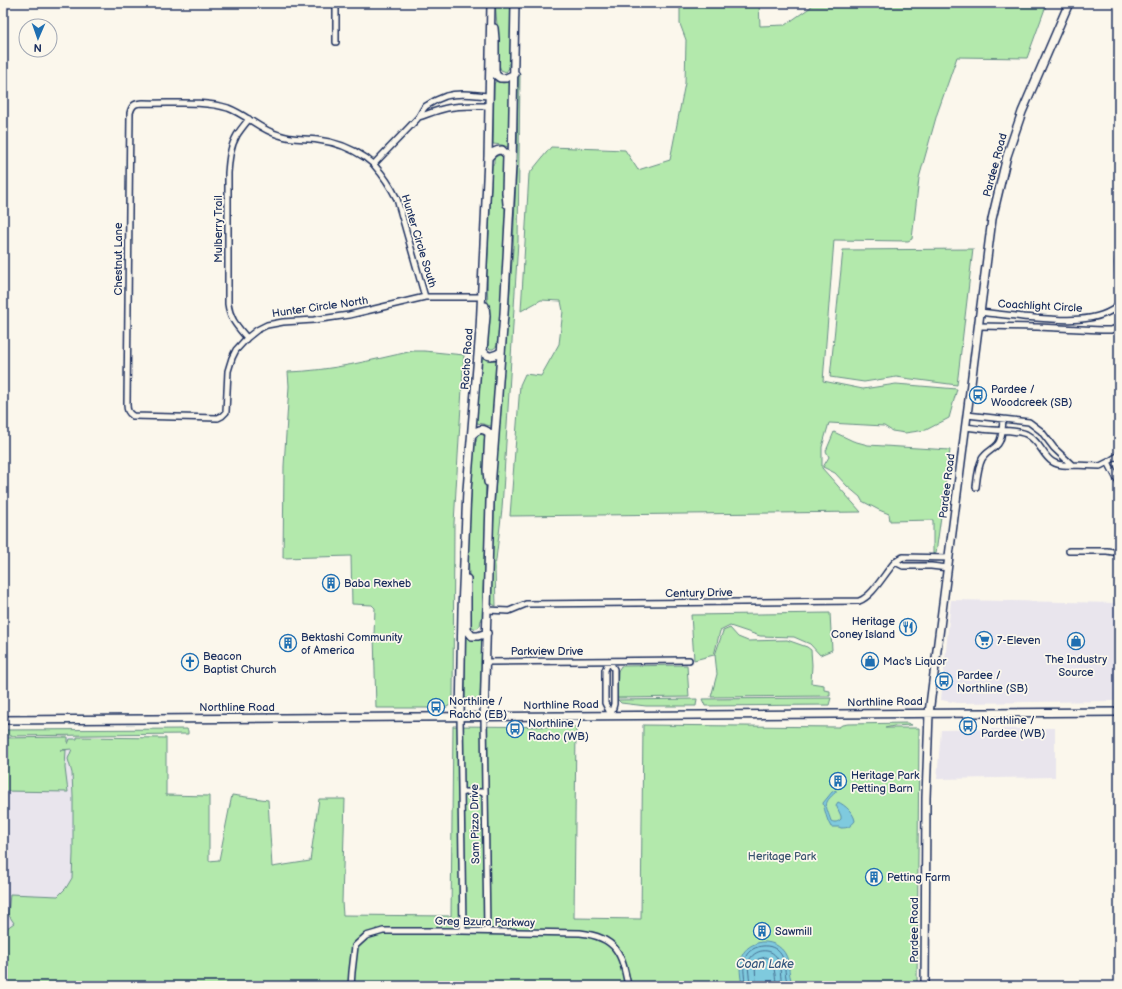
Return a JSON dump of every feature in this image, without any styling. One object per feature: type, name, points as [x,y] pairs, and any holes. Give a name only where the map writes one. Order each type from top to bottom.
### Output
[{"type":"main road","points":[[484,717],[490,501],[509,230],[516,3]]},
{"type":"main road","name":"Pardee Road","points":[[925,986],[926,798],[929,713],[992,219],[1007,156],[1022,112],[1069,3]]},
{"type":"main road","points":[[490,4],[496,39],[496,75],[500,78],[506,78],[515,74]]},
{"type":"main road","name":"Racho Road","points":[[460,717],[462,610],[467,490],[483,278],[488,158],[490,4]]},
{"type":"main road","points":[[488,158],[496,150],[502,150],[507,155],[506,193],[509,230]]},
{"type":"main road","points":[[483,278],[486,316],[483,350],[487,355],[492,356],[501,352]]},
{"type":"main road","points":[[472,435],[476,430],[480,429],[486,430],[489,433],[487,470],[490,501]]},
{"type":"main road","points":[[464,553],[468,592],[467,630],[472,636],[478,636],[486,633]]},
{"type":"main road","name":"Northline Road","points":[[3,720],[1119,712]]},
{"type":"street","points":[[336,3],[336,42]]},
{"type":"street","points":[[374,164],[419,117],[425,107],[445,97],[455,94],[489,96]]},
{"type":"street","points":[[445,97],[448,107]]},
{"type":"street","name":"Hunter Circle South","points":[[133,105],[136,103],[209,104],[228,108],[249,119],[268,132],[285,137],[340,144],[358,153],[374,164],[390,185],[397,199],[425,298]]},
{"type":"street","name":"Chestnut Lane","points":[[129,414],[127,410],[127,396],[130,113],[133,105]]},
{"type":"street","points":[[419,117],[448,107],[489,106]]},
{"type":"street","name":"Mulberry Trail","points":[[247,338],[234,322],[229,312],[228,304],[228,174],[229,155],[232,147],[237,135],[249,119]]},
{"type":"street","points":[[1119,258],[1119,275]]},
{"type":"street","name":"Hunter Circle North","points":[[129,414],[138,417],[218,418],[222,416],[226,412],[226,383],[228,371],[236,350],[247,338],[257,330],[267,325],[349,315],[425,298],[482,297]]},
{"type":"street","name":"Coachlight Circle","points":[[980,312],[1073,320],[1088,318],[1108,312],[1119,305]]},
{"type":"street","name":"Coachlight Circle","points":[[978,326],[1102,330],[1111,330],[1119,327]]},
{"type":"street","points":[[967,415],[1029,422],[1041,431],[1054,448],[1072,465]]},
{"type":"street","points":[[976,487],[981,461],[988,451],[1000,441],[1003,419]]},
{"type":"street","points":[[965,428],[1023,433],[1034,440],[1050,461],[1061,466],[1100,466],[1119,455]]},
{"type":"street","points":[[1034,440],[1041,431]]},
{"type":"street","points":[[1108,462],[1119,483]]},
{"type":"street","points":[[1069,551],[1107,551],[1119,553]]},
{"type":"street","points":[[948,568],[931,566],[903,566],[895,562],[902,557],[949,558]]},
{"type":"street","name":"Century Drive","points":[[487,610],[509,611],[526,604],[859,601],[869,595],[895,562]]},
{"type":"street","name":"Parkview Drive","points":[[486,662],[689,660]]},
{"type":"street","points":[[609,661],[614,669],[614,704],[611,715]]},
{"type":"street","points":[[609,661],[605,670],[605,700],[611,715]]},
{"type":"street","name":"Sam Pizzo Drive","points":[[460,717],[463,931]]},
{"type":"street","name":"Sam Pizzo Drive","points":[[484,717],[487,932]]},
{"type":"street","points":[[461,792],[485,792]]},
{"type":"street","name":"Greg Bzura Parkway","points":[[351,986],[355,946],[366,936],[384,931],[463,931],[505,933],[580,933],[598,936],[611,944],[620,954],[628,986]]},
{"type":"shaded area","points":[[951,600],[1119,603],[1119,701],[958,703],[941,700]]},
{"type":"shaded area","points":[[1055,728],[1055,777],[937,779],[941,730]]},
{"type":"shaded area","points":[[3,737],[77,737],[75,986],[3,986]]},
{"type":"green space","points":[[495,3],[511,3],[510,63],[506,72],[501,70],[498,65],[498,35]]},
{"type":"green space","points":[[680,3],[759,3],[760,26],[785,25],[811,7],[811,3],[1047,3],[1027,58],[957,57],[937,114],[919,178],[912,239],[908,241],[834,240],[823,381],[863,389],[896,384],[957,389],[949,418],[926,430],[905,433],[892,431],[884,426],[829,423],[822,447],[822,468],[861,512],[510,516],[520,385],[525,374],[541,376],[559,344],[563,311],[561,301],[541,300],[521,311],[529,174],[551,147],[625,150],[638,170],[670,160],[685,83],[686,40],[680,24]]},
{"type":"green space","points":[[520,74],[518,241],[502,509],[495,568],[496,606],[492,604],[490,599],[496,472],[513,249],[517,154],[518,76]]},
{"type":"green space","points":[[496,81],[510,83],[508,147],[493,144],[494,84]]},
{"type":"green space","points":[[499,155],[502,156],[503,159],[506,229],[499,342],[497,342],[497,346],[490,349],[488,347],[488,342],[486,342],[488,316],[487,273],[492,164],[494,164],[494,158]]},
{"type":"green space","points":[[973,249],[957,385],[896,377],[864,382],[830,377],[843,250]]},
{"type":"green space","points":[[413,351],[464,355],[454,523],[453,703],[447,707],[440,708],[376,708],[374,635],[375,608],[372,605],[352,604],[351,556],[283,558],[284,466],[289,386],[288,372],[319,370]]},
{"type":"green space","points":[[482,357],[497,361],[492,426],[476,423]]},
{"type":"green space","points":[[834,432],[853,441],[868,445],[950,450],[936,553],[933,554],[933,520],[890,521],[889,514],[862,501],[860,497],[835,473],[823,467],[829,457],[826,451]]},
{"type":"green space","points":[[480,434],[485,437],[486,505],[482,620],[480,626],[476,629],[472,627],[471,621],[469,621],[470,591],[468,554],[474,442],[476,442],[477,437]]},
{"type":"green space","points":[[830,613],[832,650],[820,655],[810,644],[794,637],[760,636],[730,626],[720,631],[714,655],[694,660],[691,615]]},
{"type":"green space","points":[[730,628],[738,637],[748,641],[787,640],[807,647],[811,650],[811,683],[824,685],[824,690],[830,691],[830,696],[711,697],[717,674],[715,655],[723,631]]},
{"type":"green space","points":[[467,637],[480,639],[482,641],[480,699],[466,699],[465,697],[465,639]]},
{"type":"green space","points":[[687,665],[689,697],[617,698],[618,671],[621,666]]},
{"type":"green space","points":[[831,698],[829,705],[705,706],[702,699]]},
{"type":"green space","points":[[697,699],[696,706],[646,706],[621,703],[618,700]]},
{"type":"green space","name":"Heritage Park","points":[[907,723],[912,725],[885,728],[919,728],[917,986],[3,986],[3,931],[14,923],[8,914],[10,894],[58,896],[66,888],[72,878],[73,796],[72,773],[68,759],[72,749],[60,750],[66,750],[65,768],[68,792],[3,791],[3,738],[68,737],[68,744],[70,739],[77,739],[77,737],[166,738],[166,795],[209,796],[209,861],[219,860],[232,795],[268,800],[272,867],[310,861],[319,799],[345,799],[342,902],[343,915],[451,916],[453,726],[576,727],[574,918],[641,919],[643,725],[839,727],[848,724]]},
{"type":"green space","points":[[187,729],[188,734],[3,736],[3,730]]},
{"type":"water","points":[[836,790],[826,805],[831,821],[836,822],[841,819],[836,805],[838,802],[846,807],[853,815],[855,821],[850,826],[841,828],[831,827],[828,822],[823,803],[832,792]]},
{"type":"water","name":"Coan Lake","points":[[761,942],[774,944],[782,949],[787,956],[791,980],[797,986],[742,986],[740,965],[743,953],[753,945]]},
{"type":"place","name":"Pardee / Woodcreek (SB)","points":[[978,395]]},
{"type":"place","name":"Baba Rexheb","points":[[331,583]]},
{"type":"place","name":"Heritage Coney Island","points":[[908,627]]},
{"type":"place","name":"7-Eleven","points":[[984,640]]},
{"type":"place","name":"The Industry Source","points":[[1076,641]]},
{"type":"place","name":"Bektashi Community of America","points":[[288,643]]},
{"type":"place","name":"Mac's Liquor","points":[[870,661]]},
{"type":"place","name":"Beacon Baptist Church","points":[[190,662]]},
{"type":"place","name":"Pardee / Northline (SB)","points":[[944,681]]},
{"type":"place","name":"Northline / Racho (EB)","points":[[436,707]]},
{"type":"place","name":"Northline / Pardee (WB)","points":[[968,726]]},
{"type":"place","name":"Northline / Racho (WB)","points":[[515,729]]},
{"type":"place","name":"Heritage Park Petting Barn","points":[[838,781]]},
{"type":"place","name":"Petting Farm","points":[[874,877]]},
{"type":"place","name":"Sawmill","points":[[762,931]]}]
